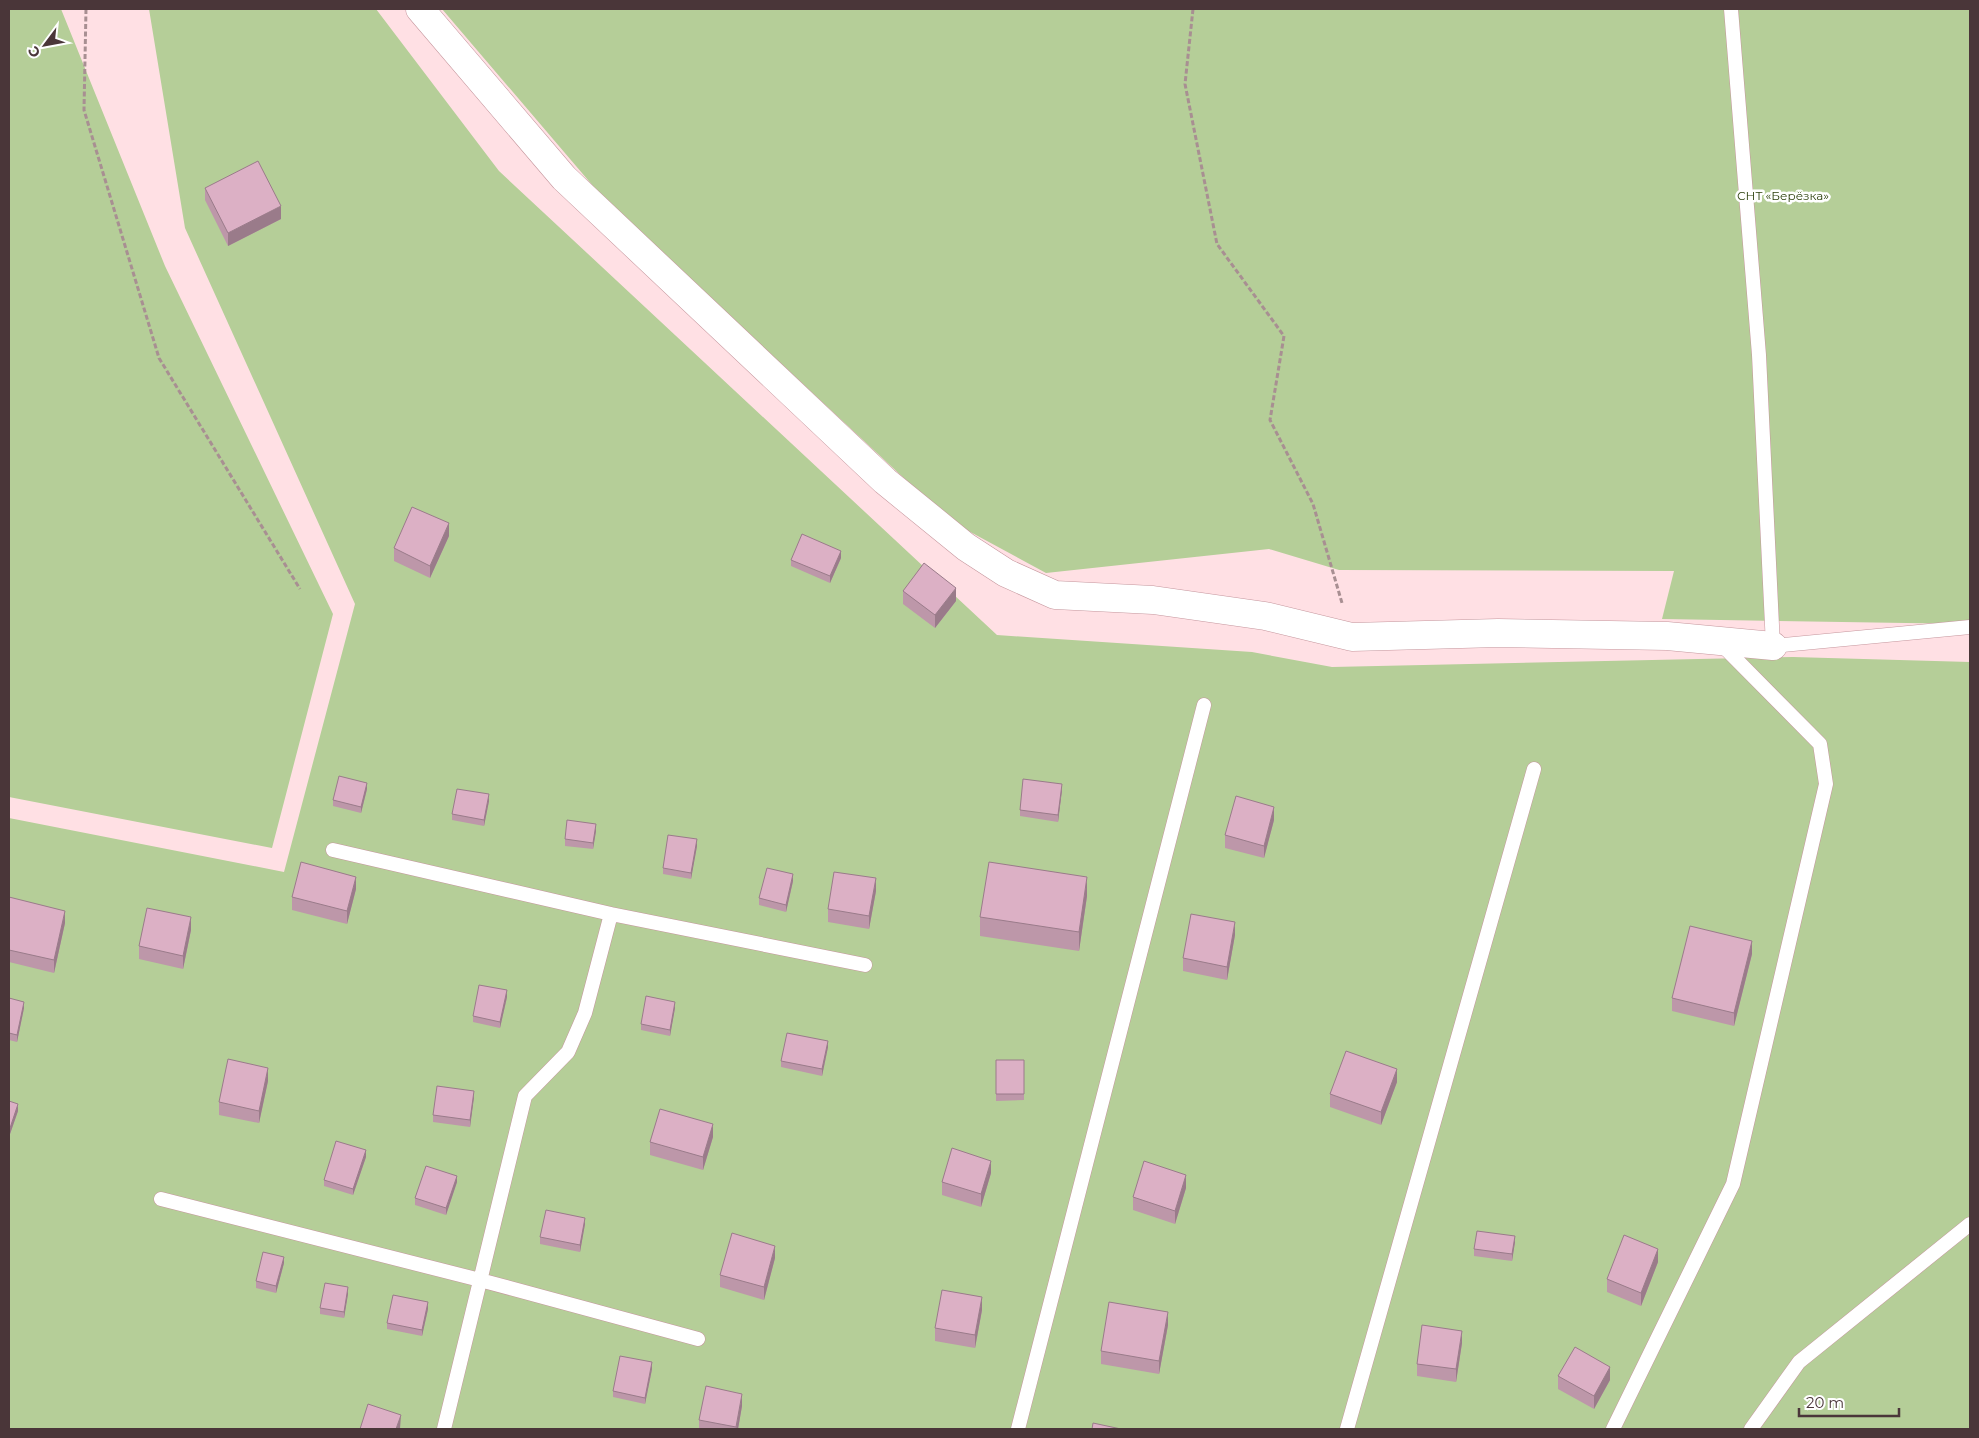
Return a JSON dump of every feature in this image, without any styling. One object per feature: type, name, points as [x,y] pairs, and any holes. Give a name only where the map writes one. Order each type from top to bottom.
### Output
[{"type":"street","points":[[420,9],[564,178],[885,481],[966,547],[1006,573],[1055,595],[1153,600],[1265,616],[1352,637],[1498,634],[1667,636],[1773,646]]},
{"type":"lane","points":[[1731,9],[1759,355],[1773,646],[1970,627]]},
{"type":"lane","points":[[1613,1429],[1733,1184],[1826,784],[1820,744],[1718,640]]},
{"type":"lane","points":[[1018,1429],[1204,705]]},
{"type":"lane","points":[[1347,1429],[1534,769]]},
{"type":"lane","points":[[333,850],[611,914],[865,965]]},
{"type":"lane","points":[[444,1429],[525,1096],[568,1052],[585,1013],[611,914]]},
{"type":"lane","points":[[161,1199],[480,1280],[698,1339]]},
{"type":"lane","points":[[1751,1429],[1799,1362],[1970,1224]]},
{"type":"path","points":[[86,9],[84,110],[159,358],[300,589]]},
{"type":"path","points":[[1193,9],[1185,84],[1217,244],[1284,336],[1270,420],[1313,504],[1352,637]]},
{"type":"green space","points":[[9,9],[61,9],[165,266],[333,614],[272,848],[9,797]]},
{"type":"green space","points":[[149,9],[376,9],[499,171],[997,635],[1252,652],[1332,667],[1793,657],[1970,662],[1970,1429],[9,1429],[9,818],[284,872],[355,604],[185,228]]},
{"type":"green space","name":"СНТ «Берёзка»","points":[[442,9],[1970,9],[1970,624],[1662,619],[1674,571],[1339,570],[1269,549],[1046,573],[950,521],[605,200]]},
{"type":"building","points":[[258,161],[281,206],[228,233],[205,188]]},
{"type":"building","points":[[412,507],[449,523],[430,566],[394,548]]},
{"type":"building","points":[[802,534],[841,551],[830,576],[791,560]]},
{"type":"building","points":[[924,563],[956,588],[935,615],[903,591]]},
{"type":"building","points":[[339,776],[367,783],[361,807],[333,800]]},
{"type":"building","points":[[1023,779],[1062,784],[1058,815],[1020,810]]},
{"type":"building","points":[[457,789],[489,794],[484,820],[452,814]]},
{"type":"building","points":[[1236,796],[1274,807],[1264,846],[1225,835]]},
{"type":"building","points":[[567,820],[596,824],[593,843],[565,839]]},
{"type":"building","points":[[668,835],[697,839],[691,873],[663,868]]},
{"type":"building","points":[[301,862],[356,877],[347,911],[292,897]]},
{"type":"building","points":[[989,862],[1087,877],[1079,932],[980,917]]},
{"type":"building","points":[[767,868],[793,874],[786,905],[759,898]]},
{"type":"building","points":[[834,872],[876,878],[869,916],[828,909]]},
{"type":"building","points":[[9,897],[65,911],[54,960],[9,950]]},
{"type":"building","points":[[147,908],[191,917],[183,956],[139,946]]},
{"type":"building","points":[[1191,914],[1235,922],[1227,967],[1183,958]]},
{"type":"building","points":[[1690,926],[1752,941],[1734,1013],[1672,998]]},
{"type":"building","points":[[479,985],[507,990],[500,1022],[473,1016]]},
{"type":"building","points":[[646,996],[675,1002],[670,1030],[641,1024]]},
{"type":"building","points":[[9,998],[24,1002],[17,1035],[9,1033]]},
{"type":"building","points":[[787,1033],[828,1041],[822,1069],[781,1061]]},
{"type":"building","points":[[1346,1051],[1397,1069],[1381,1112],[1330,1094]]},
{"type":"building","points":[[228,1059],[268,1068],[259,1111],[219,1102]]},
{"type":"building","points":[[996,1060],[1024,1060],[1024,1094],[996,1094]]},
{"type":"building","points":[[437,1086],[474,1091],[470,1120],[433,1115]]},
{"type":"building","points":[[9,1101],[18,1104],[10,1128],[9,1127]]},
{"type":"building","points":[[660,1109],[713,1124],[703,1157],[650,1142]]},
{"type":"building","points":[[336,1141],[366,1150],[353,1189],[324,1180]]},
{"type":"building","points":[[952,1148],[991,1161],[981,1194],[942,1182]]},
{"type":"building","points":[[1144,1161],[1186,1175],[1175,1211],[1133,1197]]},
{"type":"building","points":[[426,1166],[457,1176],[446,1208],[415,1198]]},
{"type":"building","points":[[546,1210],[585,1218],[580,1245],[540,1237]]},
{"type":"building","points":[[1477,1231],[1515,1236],[1512,1254],[1474,1249]]},
{"type":"building","points":[[732,1233],[775,1246],[764,1287],[720,1275]]},
{"type":"building","points":[[1624,1235],[1658,1249],[1641,1293],[1607,1279]]},
{"type":"building","points":[[263,1252],[284,1257],[276,1286],[256,1281]]},
{"type":"building","points":[[325,1283],[348,1287],[344,1312],[320,1308]]},
{"type":"building","points":[[942,1290],[982,1297],[975,1335],[935,1328]]},
{"type":"building","points":[[393,1295],[428,1302],[422,1330],[387,1323]]},
{"type":"building","points":[[1109,1302],[1168,1312],[1159,1361],[1101,1351]]},
{"type":"building","points":[[1422,1325],[1462,1331],[1456,1369],[1417,1364]]},
{"type":"building","points":[[1575,1347],[1610,1367],[1594,1396],[1558,1376]]},
{"type":"building","points":[[620,1356],[652,1362],[645,1398],[613,1391]]},
{"type":"building","points":[[706,1386],[742,1394],[736,1427],[699,1420]]},
{"type":"building","points":[[368,1404],[401,1415],[396,1429],[360,1429]]},
{"type":"building","points":[[1093,1423],[1121,1429],[1092,1429]]}]
